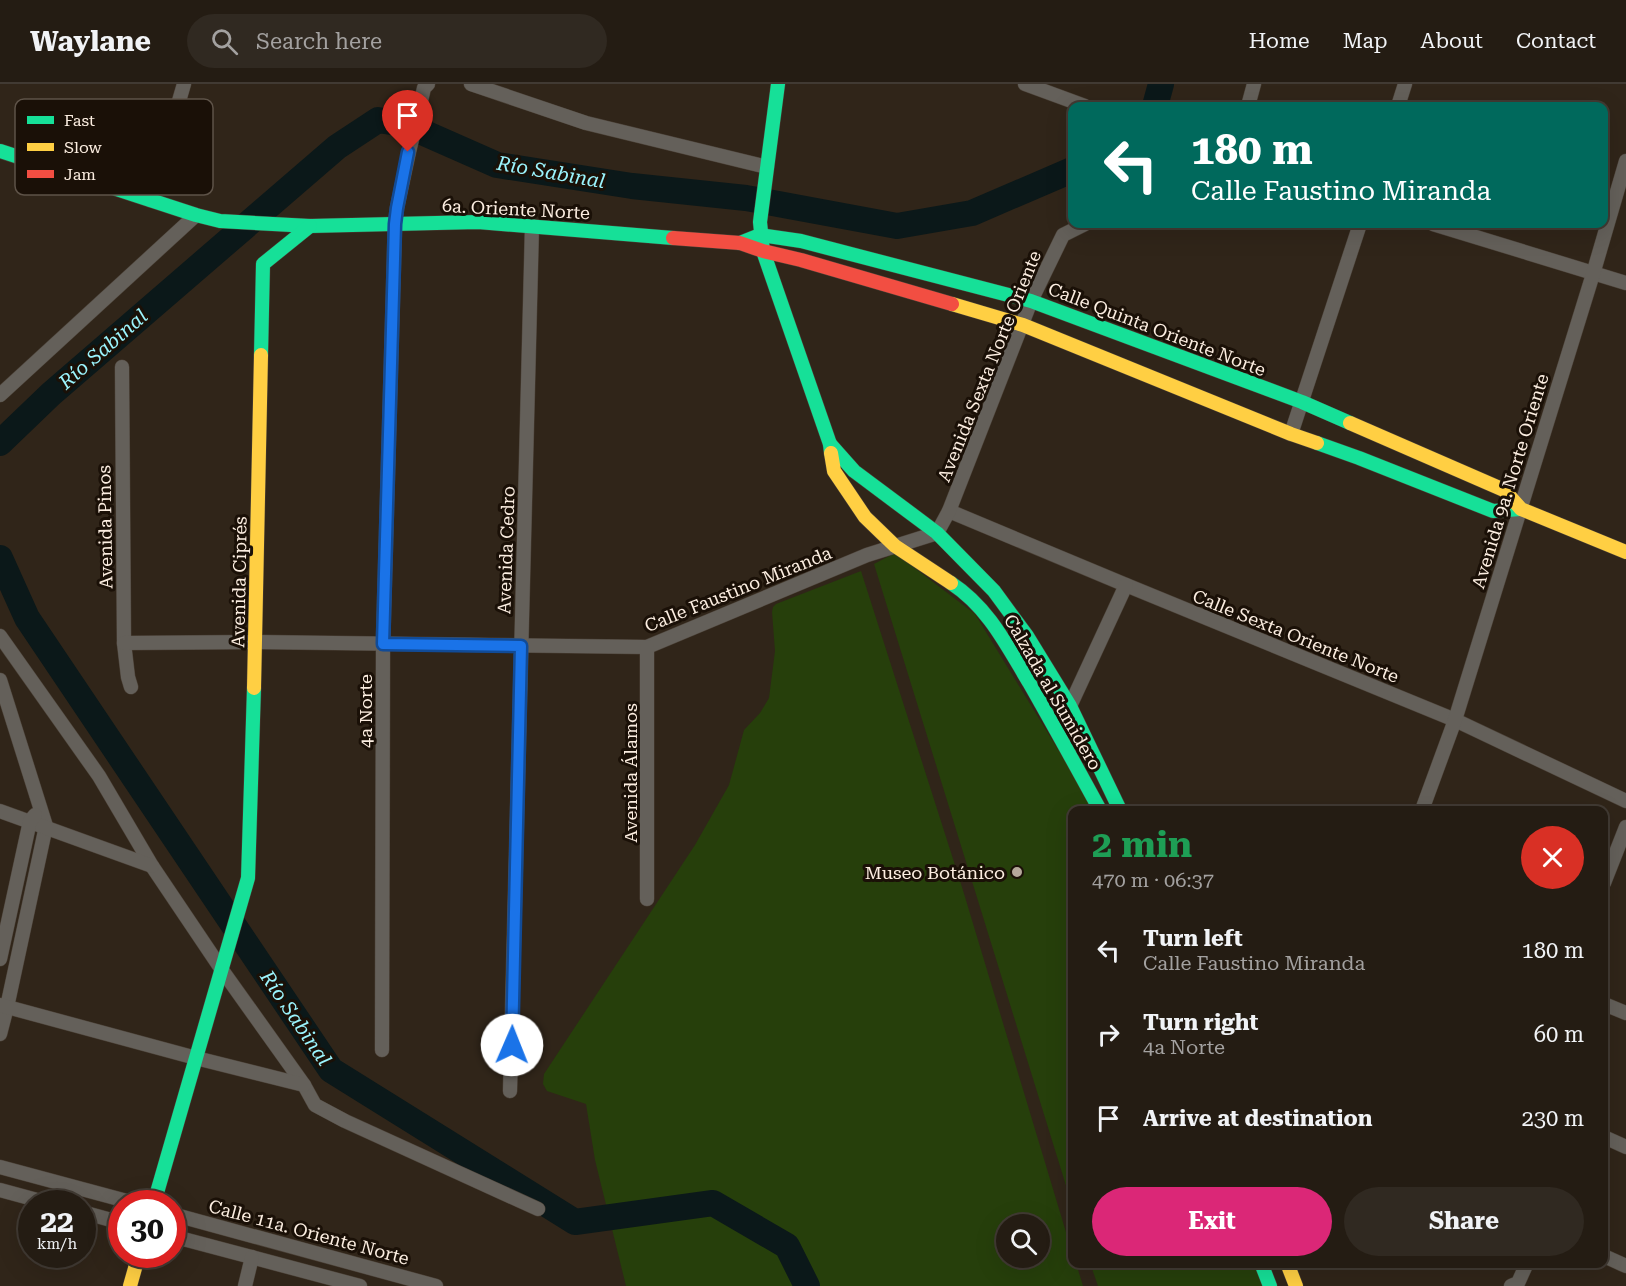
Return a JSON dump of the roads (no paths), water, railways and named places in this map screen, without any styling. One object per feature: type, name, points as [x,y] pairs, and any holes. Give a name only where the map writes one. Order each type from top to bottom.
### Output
[{"type":"street","points":[[180,99],[184,84]]},
{"type":"street","points":[[471,84],[586,123],[766,173]]},
{"type":"street","points":[[778,84],[760,228],[763,251],[830,444]]},
{"type":"street","points":[[1025,84],[1074,102]]},
{"type":"street","points":[[1249,102],[1254,84]]},
{"type":"street","points":[[1399,102],[1406,84]]},
{"type":"street","name":"4a Norte","points":[[382,1050],[383,644],[395,224],[408,152],[425,85]]},
{"type":"street","name":"6a. Oriente Norte","points":[[0,151],[15,156]]},
{"type":"street","name":"Avenida 9a. Norte Oriente","points":[[1608,223],[1626,161]]},
{"type":"street","name":"6a. Oriente Norte","points":[[135,195],[220,221],[309,226],[478,222],[740,243],[763,251]]},
{"type":"street","points":[[150,200],[151,195]]},
{"type":"street","points":[[0,395],[196,215]]},
{"type":"street","name":"Avenida Ciprés","points":[[158,1190],[247,885],[256,642],[262,264],[309,226]]},
{"type":"street","name":"Avenida Cedro","points":[[510,1091],[532,226]]},
{"type":"street","name":"6a. Oriente Norte","points":[[740,243],[760,228]]},
{"type":"street","name":"Calle Quinta Oriente Norte","points":[[760,228],[801,241],[1031,301],[1302,402],[1504,490],[1521,508],[1626,552]]},
{"type":"street","name":"Avenida Sexta Norte Oriente","points":[[937,533],[949,511],[1031,301],[1064,235],[1077,228]]},
{"type":"street","points":[[1291,434],[1359,228]]},
{"type":"street","points":[[1446,228],[1626,283]]},
{"type":"street","name":"Avenida 9a. Norte Oriente","points":[[1423,806],[1455,720],[1606,228]]},
{"type":"street","name":"Calle Quinta Oriente Norte","points":[[763,251],[1023,325],[1291,434],[1359,458],[1492,511],[1521,508]]},
{"type":"street","name":"Avenida Pinos","points":[[122,367],[124,643],[131,687]]},
{"type":"street","name":"Calzada al Sumidero","points":[[830,444],[854,471],[937,533],[994,591],[1027,636],[1070,706],[1118,805]]},
{"type":"street","name":"Calzada al Sumidero","points":[[830,444],[834,471],[865,517],[895,546],[966,593],[994,624],[1098,806]]},
{"type":"street","name":"Calle Sexta Oriente Norte","points":[[949,511],[1455,720],[1626,801]]},
{"type":"street","name":"Calle Faustino Miranda","points":[[124,643],[256,642],[647,647],[867,555],[937,533]]},
{"type":"street","points":[[1052,722],[1070,706],[1126,585]]},
{"type":"street","points":[[0,636],[99,776],[152,866],[224,964],[315,1105],[345,1121],[538,1209]]},
{"type":"street","name":"Avenida Álamos","points":[[647,647],[647,899]]},
{"type":"street","points":[[0,680],[46,826],[4,1006],[0,1034]]},
{"type":"street","points":[[0,959],[30,820],[40,808]]},
{"type":"street","points":[[0,811],[152,866]]},
{"type":"street","points":[[1608,873],[1626,828]]},
{"type":"street","points":[[4,1006],[304,1085]]},
{"type":"street","points":[[1608,1006],[1626,1013]]},
{"type":"street","points":[[1608,1139],[1626,1147]]},
{"type":"street","points":[[0,1167],[108,1196]]},
{"type":"street","points":[[0,1190],[18,1195]]},
{"type":"street","name":"Calle 11a. Oriente Norte","points":[[186,1218],[415,1283],[436,1286]]},
{"type":"street","points":[[186,1240],[340,1283],[360,1286]]},
{"type":"street","points":[[245,1286],[252,1257]]},
{"type":"street","points":[[1608,1258],[1626,1266]]},
{"type":"street","points":[[130,1286],[136,1268]]},
{"type":"street","points":[[1263,1268],[1270,1286]]},
{"type":"street","points":[[1289,1268],[1296,1286]]},
{"type":"street","points":[[1511,1286],[1518,1283],[1525,1268]]},
{"type":"waterway","name":"Río Sabinal","points":[[1156,102],[1161,84]]},
{"type":"waterway","name":"Río Sabinal","points":[[0,443],[51,394],[337,147],[378,120],[404,124],[497,165],[632,186],[746,198],[897,226],[972,213],[1068,172]]},
{"type":"waterway","name":"Río Sabinal","points":[[0,558],[27,618],[331,1070],[575,1222],[713,1203],[787,1246],[807,1286]]},
{"type":"place","name":"Museo Botánico","points":[[1017,872]]}]
